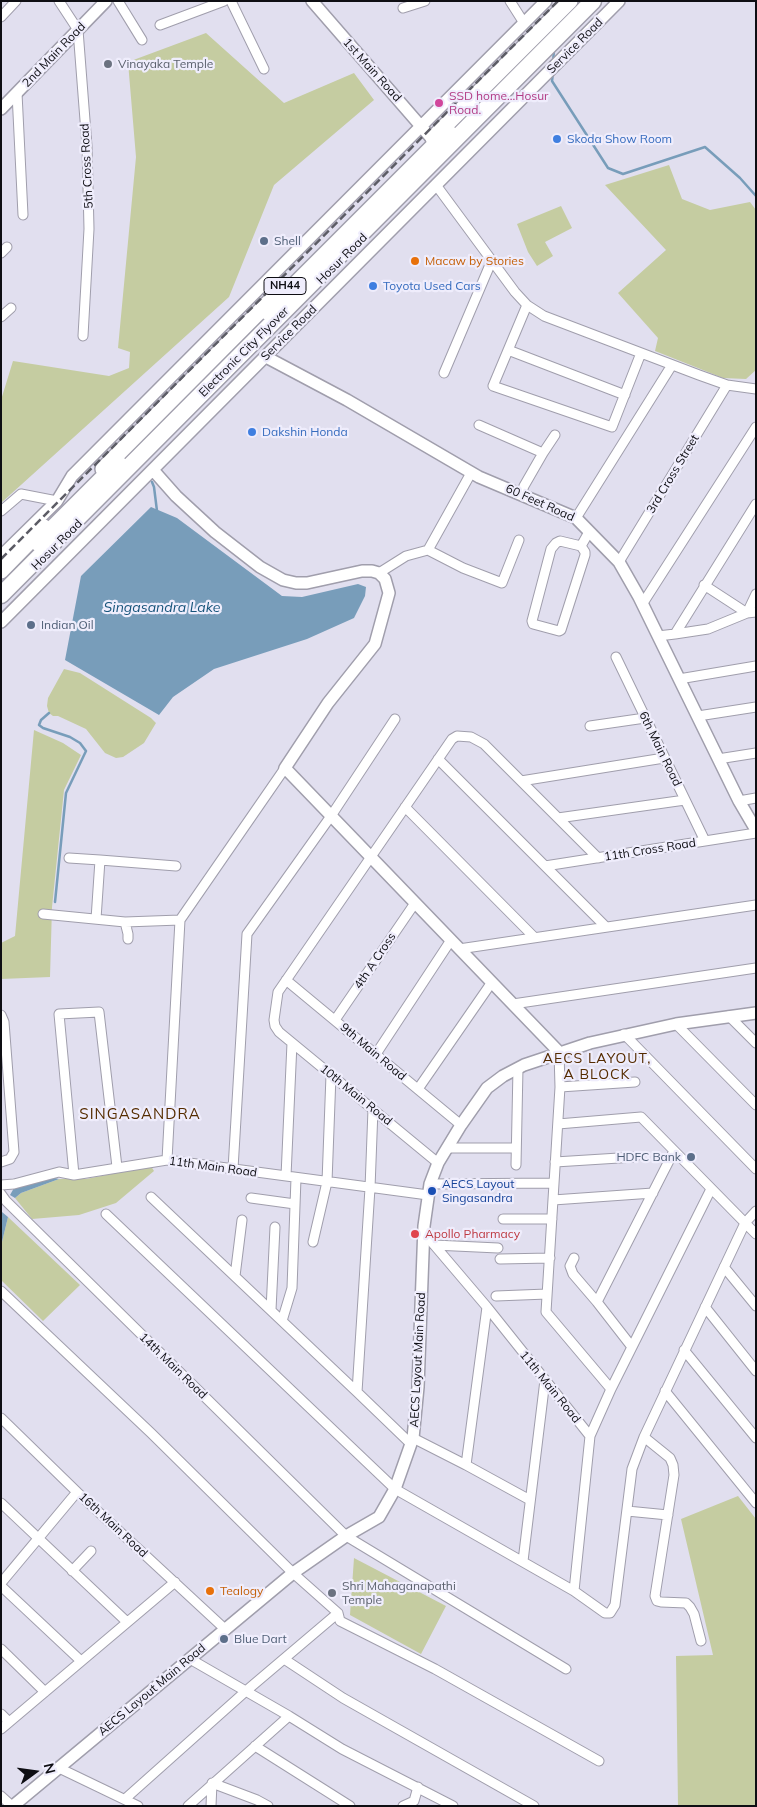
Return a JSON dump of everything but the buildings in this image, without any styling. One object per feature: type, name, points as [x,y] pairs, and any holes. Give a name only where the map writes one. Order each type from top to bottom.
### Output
[{"type":"highway","name":"Hosur Road","points":[[1,570],[570,1]]},
{"type":"highway","name":"Electronic City Flyover","points":[[1,580],[578,1]]},
{"type":"highway","name":"Electronic City Flyover","points":[[1,595],[593,1]]},
{"type":"highway","name":"Hosur Road","points":[[1,601],[599,1]]},
{"type":"street","points":[[1,17],[16,1]]},
{"type":"street","name":"5th Cross Road","points":[[59,1],[78,30],[87,146],[90,198],[83,336]]},
{"type":"street","name":"2nd Main Road","points":[[1,108],[106,1]]},
{"type":"street","points":[[118,1],[142,40]]},
{"type":"street","points":[[160,25],[224,1]]},
{"type":"street","points":[[232,1],[264,69]]},
{"type":"street","name":"1st Main Road","points":[[312,1],[432,139]]},
{"type":"street","points":[[403,8],[424,1]]},
{"type":"street","points":[[510,1],[524,23]]},
{"type":"street","points":[[1,556],[57,500],[72,476],[546,1]]},
{"type":"street","name":"Service Road","points":[[1,622],[619,1]]},
{"type":"street","points":[[17,93],[23,215]]},
{"type":"street","points":[[436,185],[527,305],[544,316],[727,385],[756,389]]},
{"type":"street","points":[[444,373],[492,260]]},
{"type":"street","points":[[527,305],[493,386],[612,427],[641,353]]},
{"type":"street","points":[[1,317],[11,308]]},
{"type":"street","points":[[508,350],[625,395]]},
{"type":"street","name":"60 Feet Road","points":[[266,357],[347,400],[472,473],[576,518],[619,562],[643,603],[739,801],[756,832]]},
{"type":"street","points":[[576,518],[672,365]]},
{"type":"street","name":"3rd Cross Street","points":[[619,562],[727,385]]},
{"type":"street","points":[[479,425],[543,453]]},
{"type":"street","points":[[643,603],[756,427]]},
{"type":"street","points":[[521,494],[555,435]]},
{"type":"street","points":[[153,470],[176,496],[215,532],[260,567],[282,580],[307,583],[362,571],[372,571],[379,574],[387,583],[389,593],[375,644],[334,696],[180,920],[167,1160]]},
{"type":"street","points":[[428,550],[472,473]]},
{"type":"street","points":[[1,511],[20,494],[57,500]]},
{"type":"street","points":[[675,634],[756,504]]},
{"type":"street","points":[[581,546],[589,532]]},
{"type":"street","points":[[379,574],[406,556],[428,550],[463,568],[502,583],[519,540]]},
{"type":"street","points":[[560,541],[581,546],[585,555],[561,630],[558,631],[533,624],[532,621],[551,549],[556,542],[560,541]]},
{"type":"street","points":[[704,585],[751,612]]},
{"type":"street","points":[[751,612],[756,594]]},
{"type":"street","points":[[658,636],[708,629],[751,612]]},
{"type":"street","name":"6th Main Road","points":[[616,657],[706,841]]},
{"type":"street","points":[[679,679],[756,666]]},
{"type":"street","points":[[698,716],[756,708]]},
{"type":"street","points":[[590,726],[645,718]]},
{"type":"street","points":[[233,1169],[247,934],[331,816],[395,719]]},
{"type":"street","points":[[286,980],[452,739],[457,736],[466,736],[484,744],[598,858]]},
{"type":"street","points":[[718,758],[756,753]]},
{"type":"street","points":[[521,781],[664,758]]},
{"type":"street","points":[[438,759],[606,927]]},
{"type":"street","points":[[285,768],[559,1052],[560,1087],[546,1312],[611,1389]]},
{"type":"street","points":[[739,801],[756,798]]},
{"type":"street","points":[[558,818],[685,800]]},
{"type":"street","points":[[406,807],[534,937]]},
{"type":"street","name":"11th Cross Road","points":[[545,866],[756,832]]},
{"type":"street","points":[[69,858],[176,866]]},
{"type":"street","points":[[96,920],[100,860]]},
{"type":"street","name":"4th A Cross","points":[[335,1020],[414,903]]},
{"type":"street","points":[[376,1054],[455,945],[534,937],[756,905]]},
{"type":"street","points":[[43,914],[125,922],[180,920]]},
{"type":"street","points":[[125,922],[128,939]]},
{"type":"street","points":[[512,1004],[756,968]]},
{"type":"street","name":"9th Main Road","points":[[286,980],[460,1125]]},
{"type":"street","name":"10th Main Road","points":[[286,980],[278,992],[274,1013],[275,1026],[292,1043],[438,1163]]},
{"type":"street","points":[[418,1090],[492,982]]},
{"type":"street","points":[[66,1174],[59,1014],[99,1012],[117,1167]]},
{"type":"street","name":"AECS Layout Main Road","points":[[8,1803],[59,1768],[293,1573],[346,1536],[379,1517],[395,1489],[412,1441],[418,1387],[424,1233],[429,1190],[438,1163],[460,1125],[487,1088],[518,1068],[559,1052],[624,1034],[676,1024],[756,1013]]},
{"type":"street","points":[[1,1015],[4,1022],[14,1152],[10,1159],[1,1162]]},
{"type":"street","points":[[729,1016],[756,1043]]},
{"type":"street","points":[[676,1024],[756,1105]]},
{"type":"street","points":[[624,1034],[756,1169]]},
{"type":"street","points":[[286,1176],[292,1043]]},
{"type":"street","points":[[516,1165],[518,1068]]},
{"type":"street","points":[[313,1242],[327,1182],[331,1075]]},
{"type":"street","points":[[560,1087],[635,1082]]},
{"type":"street","points":[[357,1392],[373,1110]]},
{"type":"street","points":[[558,1124],[641,1118],[756,1234]]},
{"type":"street","points":[[447,1148],[516,1148]]},
{"type":"street","points":[[597,1302],[674,1151]]},
{"type":"street","points":[[555,1162],[634,1157]]},
{"type":"street","name":"11th Main Road","points":[[1,1185],[167,1160],[370,1188],[429,1190],[554,1183]]},
{"type":"street","points":[[282,1321],[291,1297],[292,1288],[296,1178]]},
{"type":"street","points":[[574,1591],[590,1436],[611,1389],[711,1189]]},
{"type":"street","points":[[553,1200],[653,1193]]},
{"type":"street","points":[[151,1197],[357,1392],[412,1441],[466,1465],[530,1500]]},
{"type":"street","points":[[251,1198],[295,1204]]},
{"type":"street","name":"14th Main Road","points":[[7,1202],[346,1536],[566,1669]]},
{"type":"street","points":[[106,1214],[395,1489],[574,1591],[605,1613],[610,1614],[614,1610],[632,1469],[665,1391],[745,1223],[756,1211]]},
{"type":"street","points":[[503,1219],[552,1219]]},
{"type":"street","points":[[235,1276],[242,1220]]},
{"type":"street","points":[[271,1310],[275,1227]]},
{"type":"street","name":"11th Main Road","points":[[424,1233],[487,1307],[590,1436]]},
{"type":"street","points":[[434,1244],[498,1248]]},
{"type":"street","points":[[500,1258],[550,1258]]},
{"type":"street","points":[[574,1258],[570,1266],[573,1274],[632,1347]]},
{"type":"street","points":[[724,1267],[756,1306]]},
{"type":"street","points":[[1,1291],[151,1433],[293,1573],[338,1613],[340,1621],[436,1669],[599,1761]]},
{"type":"street","points":[[496,1296],[547,1294]]},
{"type":"street","points":[[466,1465],[487,1307]]},
{"type":"street","points":[[705,1307],[756,1371]]},
{"type":"street","points":[[684,1350],[756,1438]]},
{"type":"street","points":[[523,1562],[545,1380]]},
{"type":"street","points":[[665,1391],[756,1503]]},
{"type":"street","name":"16th Main Road","points":[[1,1418],[77,1492],[226,1630]]},
{"type":"street","points":[[644,1437],[670,1458],[674,1475],[655,1596],[657,1601],[661,1602],[686,1603],[694,1614],[700,1641]]},
{"type":"street","points":[[77,1492],[1,1584],[81,1661]]},
{"type":"street","points":[[1,1504],[127,1622]]},
{"type":"street","points":[[627,1511],[668,1515]]},
{"type":"street","points":[[72,1570],[90,1551]]},
{"type":"street","points":[[1,1729],[175,1582]]},
{"type":"street","points":[[125,1799],[246,1691],[338,1613]]},
{"type":"street","points":[[1,1649],[45,1692]]},
{"type":"street","points":[[190,1659],[342,1749],[453,1806]]},
{"type":"street","points":[[284,1659],[343,1698],[534,1806]]},
{"type":"street","points":[[1,1714],[9,1722]]},
{"type":"street","points":[[188,1806],[289,1716]]},
{"type":"street","points":[[255,1746],[350,1806]]},
{"type":"street","points":[[59,1768],[138,1806]]},
{"type":"street","points":[[212,1783],[268,1806]]},
{"type":"street","points":[[211,1806],[212,1783]]},
{"type":"street","points":[[403,1806],[414,1801],[418,1787]]},
{"type":"green space","points":[[206,33],[284,103],[354,73],[374,100],[274,185],[229,297],[1,503],[1,400],[13,361],[109,376],[129,368],[130,352],[118,348],[136,157],[128,62]]},
{"type":"green space","points":[[669,165],[682,199],[710,210],[750,202],[756,210],[756,370],[746,379],[723,378],[655,351],[658,338],[618,293],[666,250],[605,185]]},
{"type":"green space","points":[[561,206],[572,228],[545,242],[553,256],[537,266],[528,252],[517,224]]},
{"type":"green space","points":[[64,669],[80,673],[151,718],[156,723],[144,743],[123,757],[116,758],[105,753],[86,729],[49,713],[47,706],[48,698]]},
{"type":"green space","points":[[34,730],[63,743],[81,755],[64,790],[52,907],[50,977],[1,979],[1,943],[15,936]]},
{"type":"green space","points":[[151,1166],[154,1171],[116,1203],[79,1215],[32,1219],[15,1198],[21,1193],[59,1179],[86,1179]]},
{"type":"green space","points":[[8,1217],[80,1285],[43,1321],[1,1280],[1,1246]]},
{"type":"green space","points":[[738,1496],[756,1519],[756,1806],[678,1806],[676,1656],[713,1655],[681,1519]]},
{"type":"green space","points":[[354,1558],[446,1606],[421,1654],[350,1615]]},
{"type":"water","name":"Singasandra Lake","points":[[151,507],[177,518],[282,596],[302,597],[358,584],[366,587],[365,596],[354,618],[307,639],[214,669],[173,697],[159,715],[65,660],[81,576]]},
{"type":"water","points":[[47,1176],[59,1179],[21,1193],[15,1198],[10,1195],[14,1188]]},
{"type":"water","points":[[2,1212],[8,1217],[1,1246],[1,1217]]},
{"type":"waterway","points":[[553,62],[554,50]]},
{"type":"waterway","points":[[553,73],[552,81],[608,168],[623,174],[705,147],[740,178],[756,196]]},
{"type":"waterway","points":[[152,482],[157,511]]},
{"type":"waterway","points":[[49,713],[41,720],[39,725],[70,737],[80,743],[86,751],[66,793],[55,902]]},
{"type":"railway","points":[[1,559],[558,1]]},
{"type":"place","name":"Vinayaka Temple","points":[[108,64]]},
{"type":"place","name":"SSD home...Hosur Road.","points":[[439,103]]},
{"type":"place","name":"Skoda Show Room","points":[[557,139]]},
{"type":"place","name":"Shell","points":[[264,241]]},
{"type":"place","name":"Macaw by Stories","points":[[415,261]]},
{"type":"place","name":"Toyota Used Cars","points":[[373,286]]},
{"type":"place","name":"Dakshin Honda","points":[[252,432]]},
{"type":"place","name":"Indian Oil","points":[[31,625]]},
{"type":"place","name":"HDFC Bank","points":[[691,1157]]},
{"type":"place","name":"AECS Layout Singasandra","points":[[432,1191]]},
{"type":"place","name":"Apollo Pharmacy","points":[[415,1234]]},
{"type":"place","name":"Tealogy","points":[[210,1591]]},
{"type":"place","name":"Shri Mahaganapathi Temple","points":[[332,1593]]},
{"type":"place","name":"Blue Dart","points":[[224,1639]]},
{"type":"district","name":"AECS LAYOUT, A BLOCK","points":[[597,1068]]},
{"type":"district","name":"SINGASANDRA","points":[[140,1114]]}]
